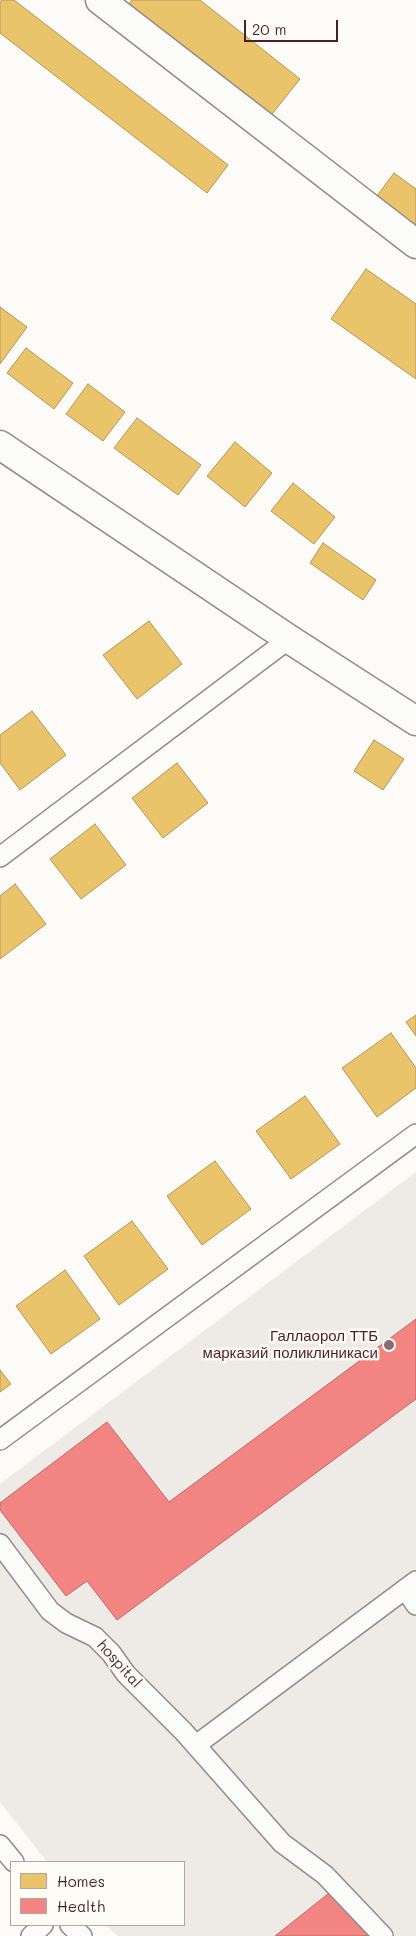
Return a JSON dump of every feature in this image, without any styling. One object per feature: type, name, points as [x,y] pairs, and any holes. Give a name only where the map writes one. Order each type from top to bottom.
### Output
[{"type":"street","points":[[100,0],[416,244]]},
{"type":"street","points":[[0,445],[289,639],[416,721]]},
{"type":"lane","points":[[0,858],[289,639]]},
{"type":"lane","points":[[0,1440],[416,1134]]},
{"type":"lane","name":"hospital","points":[[0,1544],[50,1611],[66,1623],[95,1637],[111,1653],[126,1674],[196,1746],[282,1843],[325,1875],[384,1936]]},
{"type":"lane","points":[[196,1746],[410,1585],[416,1605]]},
{"type":"lane","points":[[0,1845],[13,1861]]},
{"type":"lane","points":[[31,1936],[42,1926]]},
{"type":"lane","points":[[71,1926],[82,1936]]},
{"type":"shaded area","points":[[416,1172],[416,1936],[118,1936],[106,1926],[185,1926],[185,1861],[46,1861],[0,1802],[0,1484]]},
{"type":"building: Homes","points":[[2,0],[14,0],[228,165],[207,193],[0,33],[0,2]]},
{"type":"building: Homes","points":[[132,0],[200,0],[300,79],[261,128],[119,16]]},
{"type":"building: Homes","points":[[394,173],[416,189],[416,247],[366,211]]},
{"type":"building: Homes","points":[[366,269],[416,304],[416,379],[331,319]]},
{"type":"building: Homes","points":[[0,307],[27,327],[0,364]]},
{"type":"building: Homes","points":[[26,348],[73,383],[54,409],[7,373]]},
{"type":"building: Homes","points":[[88,384],[125,412],[103,441],[66,414]]},
{"type":"building: Homes","points":[[137,418],[201,465],[178,495],[114,448]]},
{"type":"building: Homes","points":[[235,442],[272,473],[245,507],[207,476]]},
{"type":"building: Homes","points":[[293,483],[335,517],[314,544],[271,511]]},
{"type":"building: Homes","points":[[323,543],[376,580],[363,600],[310,563]]},
{"type":"building: Homes","points":[[149,621],[182,664],[137,699],[103,655]]},
{"type":"building: Homes","points":[[32,711],[66,755],[20,790],[0,763],[0,735]]},
{"type":"building: Homes","points":[[374,740],[404,759],[383,790],[354,771]]},
{"type":"building: Homes","points":[[177,763],[208,803],[163,838],[132,798]]},
{"type":"building: Homes","points":[[95,824],[126,865],[81,899],[50,859]]},
{"type":"building: Homes","points":[[15,884],[46,924],[0,959],[0,896]]},
{"type":"building: Homes","points":[[416,1015],[416,1036],[406,1022]]},
{"type":"building: Homes","points":[[391,1033],[416,1068],[416,1088],[377,1117],[342,1068]]},
{"type":"building: Homes","points":[[305,1096],[340,1144],[291,1179],[256,1131]]},
{"type":"building: Homes","points":[[215,1161],[251,1209],[202,1245],[167,1196]]},
{"type":"building: Homes","points":[[132,1221],[168,1269],[119,1305],[84,1256]]},
{"type":"building: Homes","points":[[65,1270],[100,1319],[51,1354],[16,1306]]},
{"type":"building: Homes","points":[[0,1370],[11,1384],[0,1392]]},
{"type":"building: Health","points":[[416,1319],[416,1399],[117,1620],[87,1581],[66,1596],[0,1510],[0,1503],[107,1422],[169,1502]]},
{"type":"building: Health","points":[[333,1890],[369,1936],[275,1936]]},
{"type":"place","name":"Галлаорол ТТБ марказий поликлиникаси","points":[[389,1345]]}]
